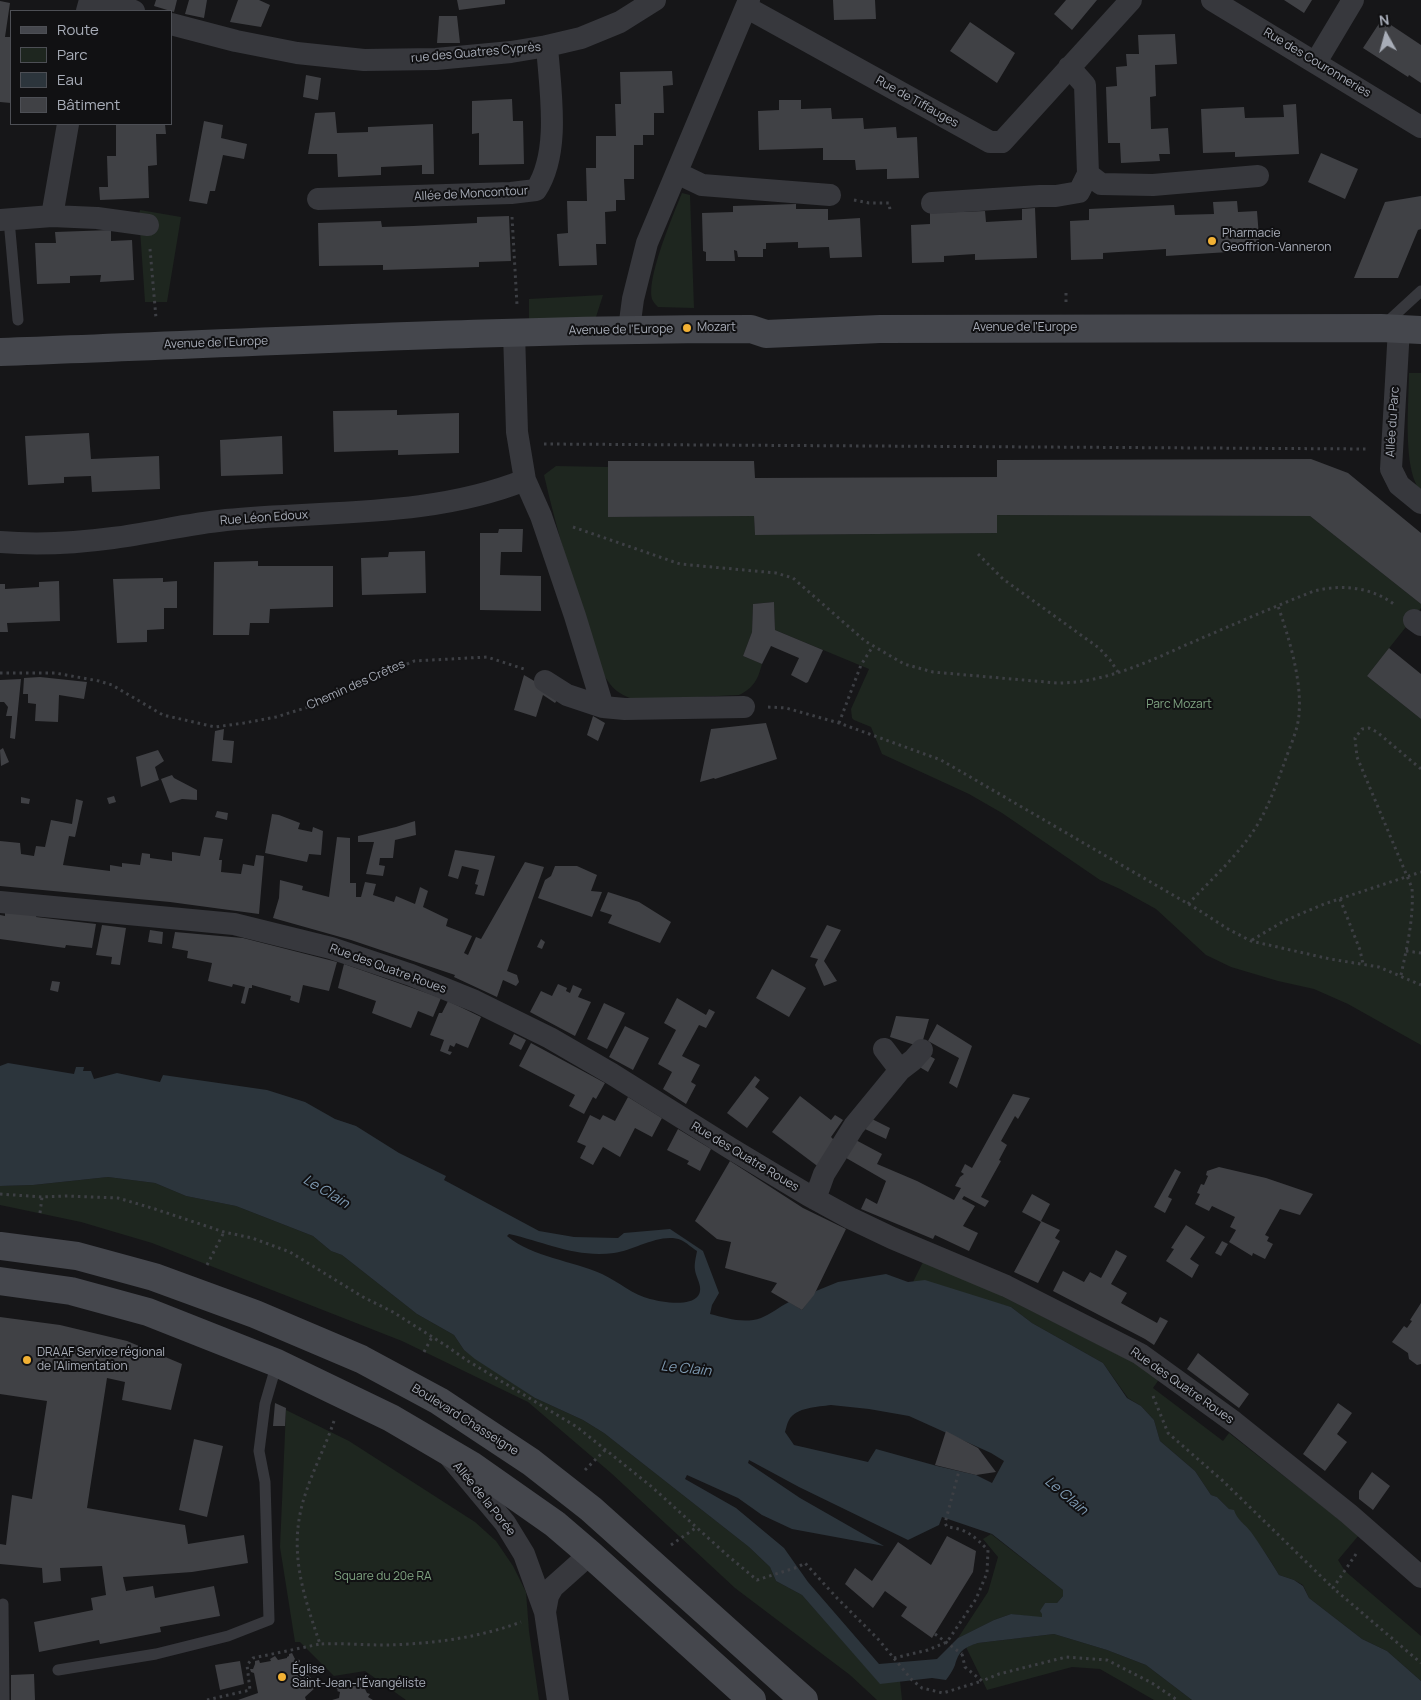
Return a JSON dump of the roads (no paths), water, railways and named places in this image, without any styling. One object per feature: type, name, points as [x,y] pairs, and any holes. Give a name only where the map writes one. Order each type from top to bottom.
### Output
[{"type":"main road","name":"Avenue de l'Europe","points":[[0,352],[629,329],[751,330],[766,334],[890,328],[1400,328]]},
{"type":"main road","name":"Boulevard Chasseigne","points":[[0,1246],[77,1256],[154,1277],[255,1314],[361,1359],[439,1401],[531,1462],[591,1509],[804,1700]]},
{"type":"main road","points":[[0,1281],[42,1286],[98,1297],[148,1312],[277,1362],[391,1418],[440,1445],[534,1509],[590,1554],[752,1700]]},
{"type":"street","points":[[103,0],[131,10]]},
{"type":"street","name":"rue des Quatres Cyprès","points":[[172,24],[236,41],[296,53],[364,60],[436,59],[547,46],[581,38],[620,22],[655,0]]},
{"type":"street","name":"Rue de Tiffauges","points":[[629,329],[633,299],[647,244],[747,4],[990,142],[1002,142],[1130,0]]},
{"type":"street","name":"Rue des Couronneries","points":[[1212,0],[1421,127]]},
{"type":"street","points":[[1316,62],[1353,0]]},
{"type":"street","name":"Allée de Moncontour","points":[[318,199],[510,194],[536,190],[542,181],[553,141],[547,46]]},
{"type":"street","points":[[932,203],[1056,196],[1079,192],[1088,174],[1085,85],[1069,67]]},
{"type":"street","points":[[52,216],[68,125]]},
{"type":"street","points":[[677,173],[702,185],[830,195]]},
{"type":"street","points":[[1088,174],[1101,184],[1154,184],[1258,176]]},
{"type":"street","points":[[5,220],[52,216],[97,218],[148,225]]},
{"type":"street","name":"Allée du Parc","points":[[1400,328],[1391,464],[1395,480],[1421,503]]},
{"type":"street","points":[[514,332],[515,397],[519,444],[525,480],[542,516],[591,665],[602,707]]},
{"type":"street","name":"Rue Léon Edoux","points":[[0,542],[33,545],[113,538],[200,523],[273,516],[388,511],[474,496],[502,489],[525,480]]},
{"type":"street","points":[[545,681],[567,694],[602,707],[625,709],[744,707]]},
{"type":"street","name":"Rue des Quatre Roues","points":[[0,902],[234,924],[331,948],[411,975],[475,1001],[550,1038],[612,1074],[815,1199],[892,1238],[1006,1286],[1140,1354],[1234,1422],[1421,1576]]},
{"type":"street","points":[[884,1049],[900,1070]]},
{"type":"street","points":[[815,1199],[824,1174],[854,1126],[863,1119],[900,1070],[922,1050]]},
{"type":"street","name":"Allée de la Porée","points":[[440,1445],[505,1522],[517,1539],[524,1554],[545,1614],[558,1700]]},
{"type":"street","name":"Allée de la Porée","points":[[545,1614],[548,1596],[553,1587],[590,1554]]},
{"type":"lane","points":[[5,220],[18,320]]},
{"type":"lane","points":[[1400,328],[1421,291]]},
{"type":"lane","points":[[58,1670],[156,1654],[228,1636],[269,1620],[265,1482],[259,1451],[265,1404],[277,1362]]},
{"type":"lane","points":[[3,1604],[4,1700]]},
{"type":"water","name":"Le Clain","points":[[8,1063],[74,1074],[76,1067],[84,1067],[83,1071],[91,1071],[94,1079],[117,1073],[160,1082],[163,1075],[267,1090],[305,1102],[335,1119],[356,1126],[399,1153],[446,1176],[444,1180],[539,1231],[574,1237],[618,1238],[624,1233],[670,1229],[703,1251],[719,1293],[712,1305],[710,1314],[722,1317],[735,1320],[755,1320],[789,1302],[802,1310],[816,1291],[838,1282],[886,1274],[908,1282],[925,1280],[1011,1307],[1032,1323],[1103,1363],[1127,1398],[1141,1406],[1154,1420],[1160,1441],[1195,1471],[1211,1495],[1217,1497],[1229,1509],[1234,1510],[1239,1519],[1255,1537],[1279,1575],[1294,1580],[1303,1586],[1309,1598],[1362,1639],[1387,1651],[1421,1681],[1421,1700],[1192,1700],[1146,1665],[1107,1650],[1054,1634],[978,1643],[960,1653],[946,1680],[932,1678],[880,1684],[802,1595],[776,1581],[770,1567],[749,1547],[604,1433],[583,1420],[535,1398],[475,1359],[464,1350],[454,1335],[417,1314],[342,1255],[331,1251],[313,1236],[236,1206],[186,1196],[155,1183],[108,1177],[33,1185],[0,1186],[0,1066]],"holes":[[[509,1234],[573,1251],[600,1254],[622,1252],[665,1238],[681,1240],[697,1251],[695,1268],[700,1293],[694,1299],[682,1303],[644,1297],[602,1274],[529,1249],[507,1236]],[[831,1405],[909,1416],[991,1453],[1004,1461],[992,1483],[976,1475],[876,1449],[868,1462],[794,1445],[785,1432],[788,1421],[797,1412]],[[749,1460],[799,1487],[908,1540],[939,1525],[942,1517],[992,1534],[1063,1590],[1063,1596],[1057,1603],[1045,1603],[1040,1611],[1042,1617],[1011,1614],[994,1620],[958,1638],[937,1659],[879,1664],[808,1582],[784,1548],[736,1508],[685,1479],[687,1475],[738,1498],[762,1515],[792,1529],[884,1546],[800,1498],[748,1463]]]},
{"type":"place","name":"Pharmacie Geoffrion-Vanneron","points":[[1212,241]]},
{"type":"place","name":"Mozart","points":[[687,328]]},
{"type":"place","name":"DRAAF Service régional de l'Alimentation","points":[[27,1360]]},
{"type":"place","name":"Église Saint-Jean-l'Évangéliste","points":[[282,1677]]},
{"type":"park label","name":"Parc Mozart","points":[[1179,705]]},
{"type":"park label","name":"Square du 20e RA","points":[[383,1577]]}]
